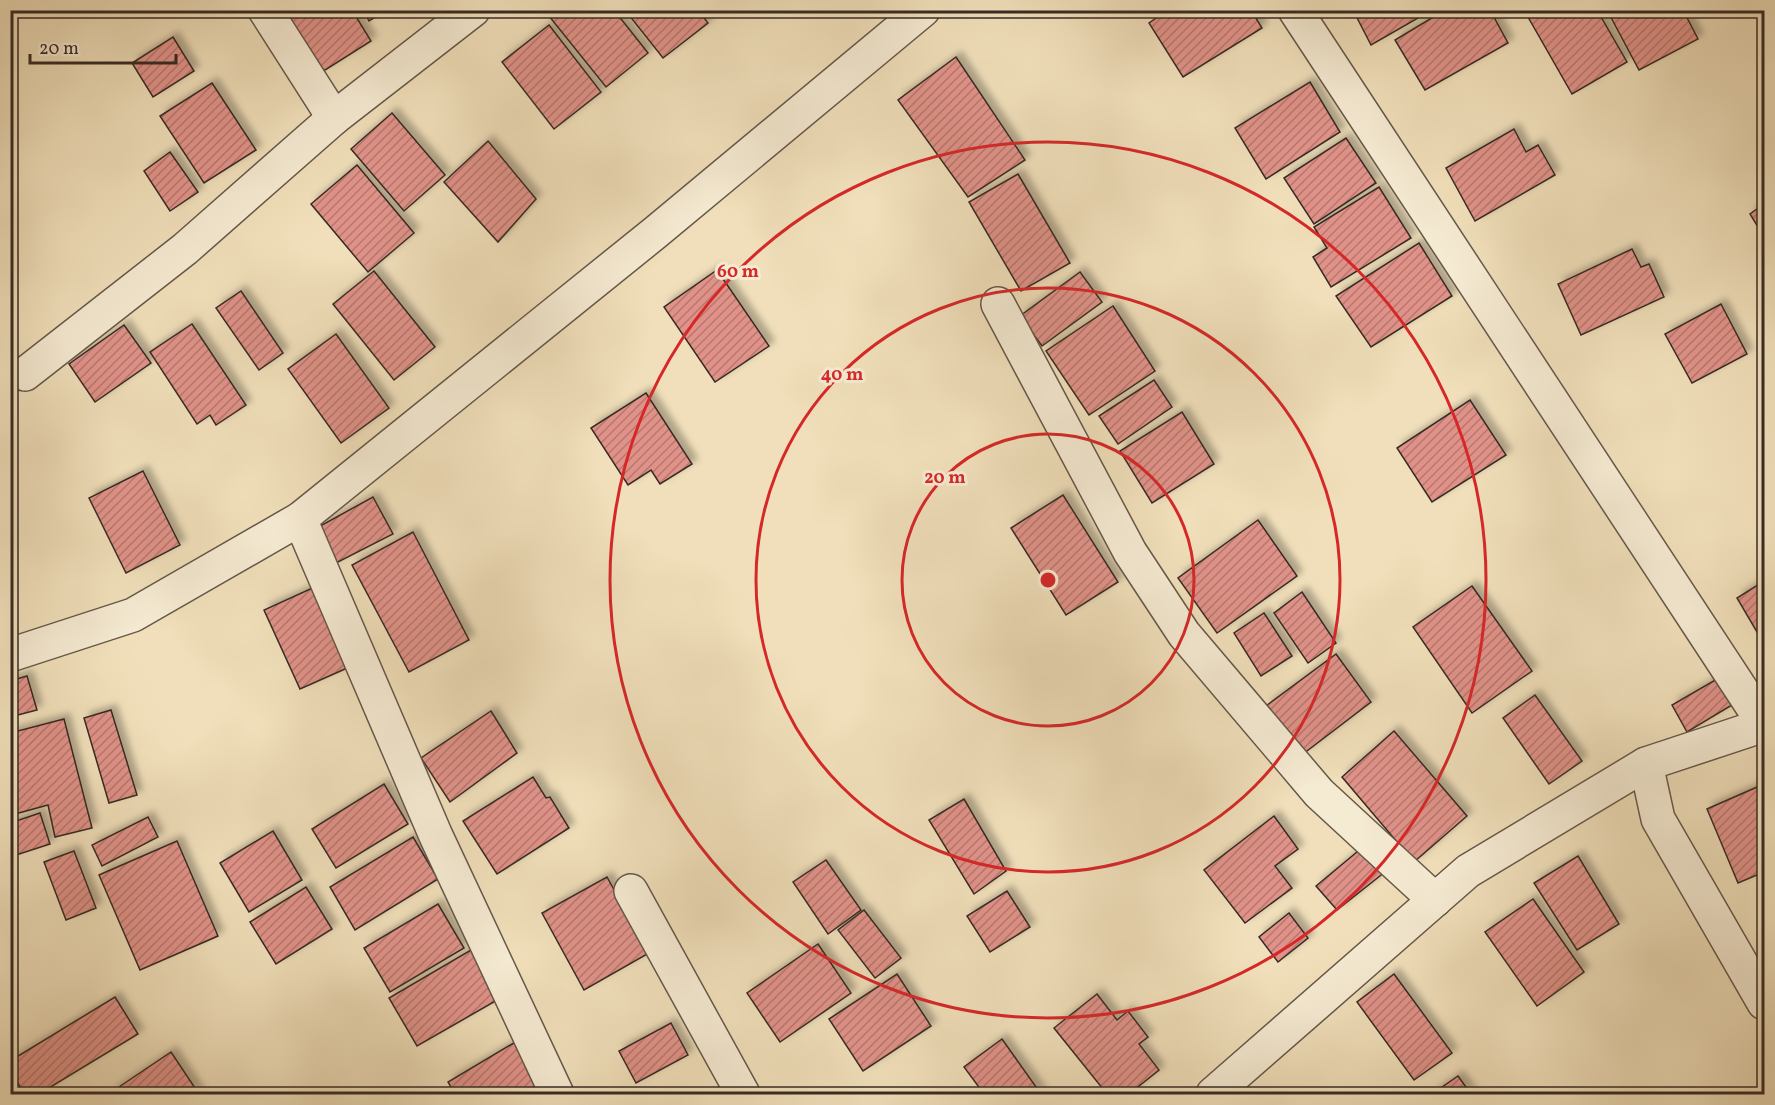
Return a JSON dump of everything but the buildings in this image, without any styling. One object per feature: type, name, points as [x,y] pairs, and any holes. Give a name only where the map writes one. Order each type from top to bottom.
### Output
[{"type":"street","points":[[265,10],[334,118]]},
{"type":"street","points":[[25,374],[185,249],[334,118],[474,10]]},
{"type":"street","points":[[10,655],[133,615],[300,519],[656,232],[923,10]]},
{"type":"street","points":[[1213,1095],[1468,871],[1646,764],[1764,724],[1295,10]]},
{"type":"street","points":[[998,304],[1130,552],[1184,634],[1319,793],[1435,900]]},
{"type":"street","points":[[300,519],[436,836],[557,1095]]},
{"type":"street","points":[[1646,764],[1658,819],[1764,1004]]},
{"type":"street","points":[[631,891],[743,1095]]}]
